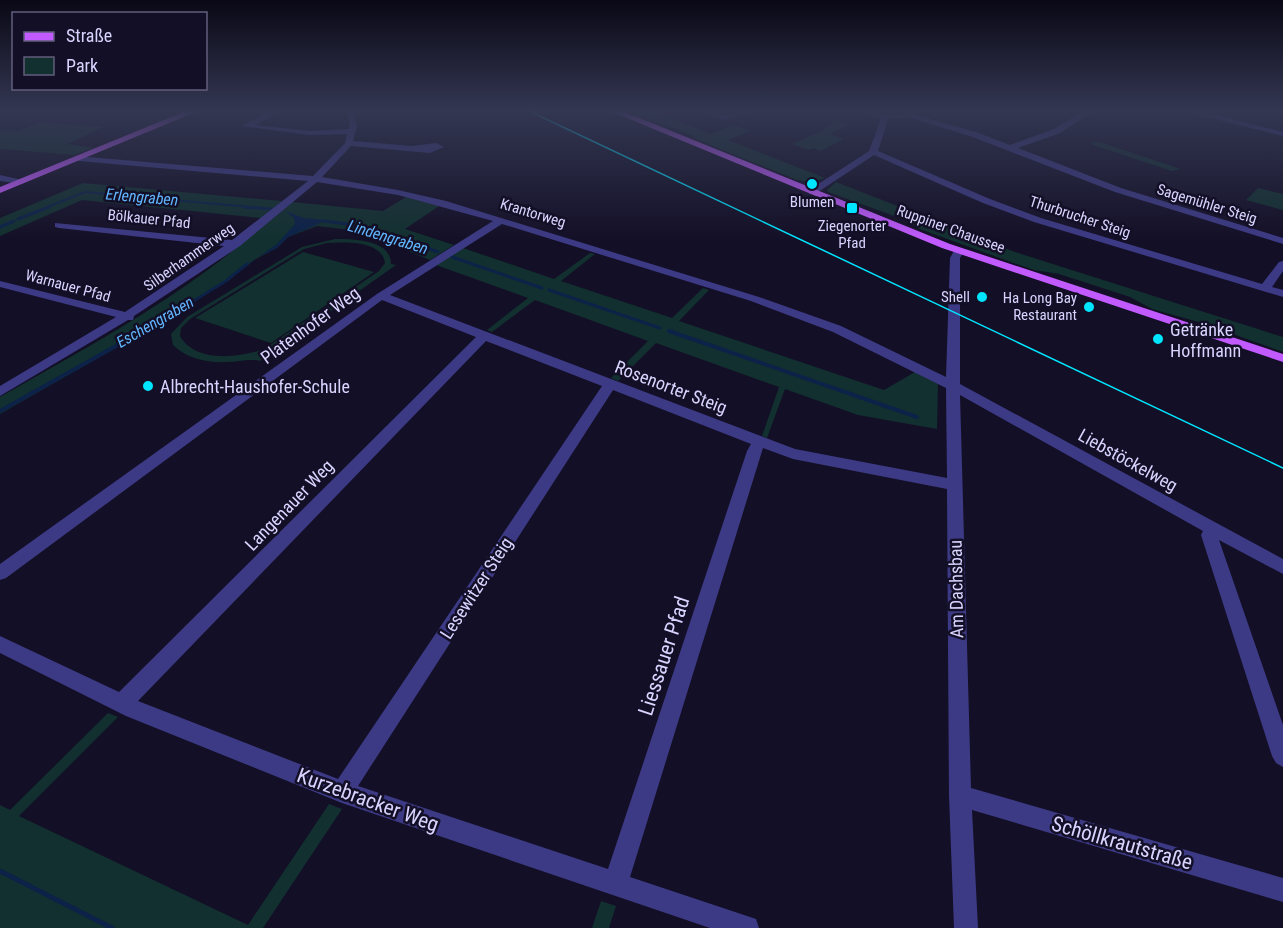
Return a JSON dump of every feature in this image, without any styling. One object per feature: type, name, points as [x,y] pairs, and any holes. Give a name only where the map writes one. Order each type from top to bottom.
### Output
[{"type":"main road","points":[[0,190],[88,154]]},
{"type":"main road","name":"Ruppiner Chaussee","points":[[720,154],[959,251],[1283,358]]},
{"type":"street","name":"Silberhammerweg","points":[[0,392],[129,317],[236,244],[315,180],[340,154]]},
{"type":"street","points":[[812,192],[869,154]]},
{"type":"street","name":"Thurbrucher Steig","points":[[879,154],[1024,215],[1283,294]]},
{"type":"street","name":"Sagemühler Steig","points":[[1027,154],[1118,190],[1283,241]]},
{"type":"street","name":"Krantorweg","points":[[79,158],[315,180],[398,192],[755,299],[868,343],[955,387]]},
{"type":"street","points":[[0,178],[22,181]]},
{"type":"street","name":"Platenhofer Weg","points":[[0,573],[381,296],[500,221]]},
{"type":"street","name":"Bölkauer Pfad","points":[[59,225],[236,244]]},
{"type":"street","name":"Am Dachsbau","points":[[959,251],[955,258],[952,331],[955,387],[960,796],[966,928]]},
{"type":"street","points":[[1265,288],[1283,264]]},
{"type":"street","name":"Warnauer Pfad","points":[[0,284],[129,317]]},
{"type":"street","name":"Rosenorter Steig","points":[[381,296],[793,454],[955,485]]},
{"type":"street","name":"Langenauer Weg","points":[[122,704],[485,335]]},
{"type":"street","name":"Lesewitzer Steig","points":[[342,792],[610,384]]},
{"type":"street","name":"Liebstöckelweg","points":[[955,387],[1283,567]]},
{"type":"street","name":"Liessauer Pfad","points":[[615,885],[754,451],[760,442]]},
{"type":"street","points":[[1215,530],[1209,535],[1215,555],[1283,756]]},
{"type":"street","name":"Kurzebracker Weg","points":[[0,644],[122,704],[342,792],[747,928]]},
{"type":"street","name":"Schöllkrautstraße","points":[[960,796],[1283,890]]},
{"type":"green space","points":[[733,154],[765,154],[825,178],[810,182],[797,180]]},
{"type":"green space","points":[[1121,154],[1136,154],[1181,169],[1172,171]]},
{"type":"green space","points":[[836,182],[1015,252],[1283,337],[1283,352],[1202,323],[1152,309],[1130,297],[1059,274],[1034,270],[917,228],[908,221],[828,192],[827,190]]},
{"type":"green space","points":[[83,183],[282,201],[262,218],[82,200],[0,236],[0,218]]},
{"type":"green space","points":[[1258,188],[1283,194],[1283,210],[1246,200]]},
{"type":"green space","points":[[406,197],[439,206],[405,229],[454,245],[430,260],[359,231],[317,226],[288,237],[277,248],[256,259],[227,280],[121,345],[0,414],[0,397],[95,343],[165,299],[228,255],[292,202],[383,211]]},
{"type":"green space","points":[[335,239],[360,240],[378,245],[385,250],[391,264],[396,265],[260,361],[205,361],[185,354],[173,345],[171,334],[187,317],[302,247]],"holes":[[[327,243],[370,246],[382,255],[385,263],[379,271],[264,349],[243,355],[219,356],[196,351],[180,336],[181,328],[190,319],[304,249]]]},
{"type":"green space","points":[[463,248],[554,279],[590,253],[595,254],[561,281],[672,318],[703,288],[709,290],[679,321],[884,390],[915,372],[938,384],[937,429],[858,415],[785,389],[767,438],[762,436],[779,387],[656,343],[618,381],[611,378],[648,341],[535,300],[492,332],[487,330],[528,298],[436,265]]},
{"type":"green space","points":[[303,252],[374,272],[271,343],[195,318]]},
{"type":"green space","points":[[108,713],[118,717],[19,816],[248,925],[329,804],[342,809],[263,928],[0,928],[0,805],[10,810]]},
{"type":"green space","points":[[601,901],[616,906],[609,928],[592,928]]},
{"type":"water","points":[[285,211],[304,218],[327,220],[288,237],[277,248],[258,257],[277,244],[295,224],[294,218]]},
{"type":"waterway","name":"Erlengraben","points":[[45,208],[85,192],[261,208]]},
{"type":"waterway","name":"Erlengraben","points":[[18,219],[49,207]]},
{"type":"waterway","name":"Erlengraben","points":[[244,207],[271,209]]},
{"type":"waterway","name":"Erlengraben","points":[[0,227],[14,221]]},
{"type":"waterway","name":"Lindengraben","points":[[324,221],[363,226],[438,252]]},
{"type":"waterway","points":[[452,257],[542,288]]},
{"type":"waterway","name":"Eschengraben","points":[[146,330],[226,281],[247,264]]},
{"type":"waterway","points":[[549,290],[660,328]]},
{"type":"waterway","name":"Eschengraben","points":[[0,411],[148,328]]},
{"type":"waterway","points":[[669,331],[917,417]]},
{"type":"waterway","points":[[0,871],[112,928]]},
{"type":"tram line","points":[[620,154],[1283,468]]},
{"type":"place","name":"Blumen","points":[[812,184]]},
{"type":"place","name":"Ziegenorter Pfad","points":[[852,208]]},
{"type":"place","name":"Shell","points":[[982,297]]},
{"type":"place","name":"Ha Long Bay Restaurant","points":[[1089,307]]},
{"type":"place","name":"Getränke Hoffmann","points":[[1158,339]]},
{"type":"place","name":"Albrecht-Haushofer-Schule","points":[[148,386]]}]
